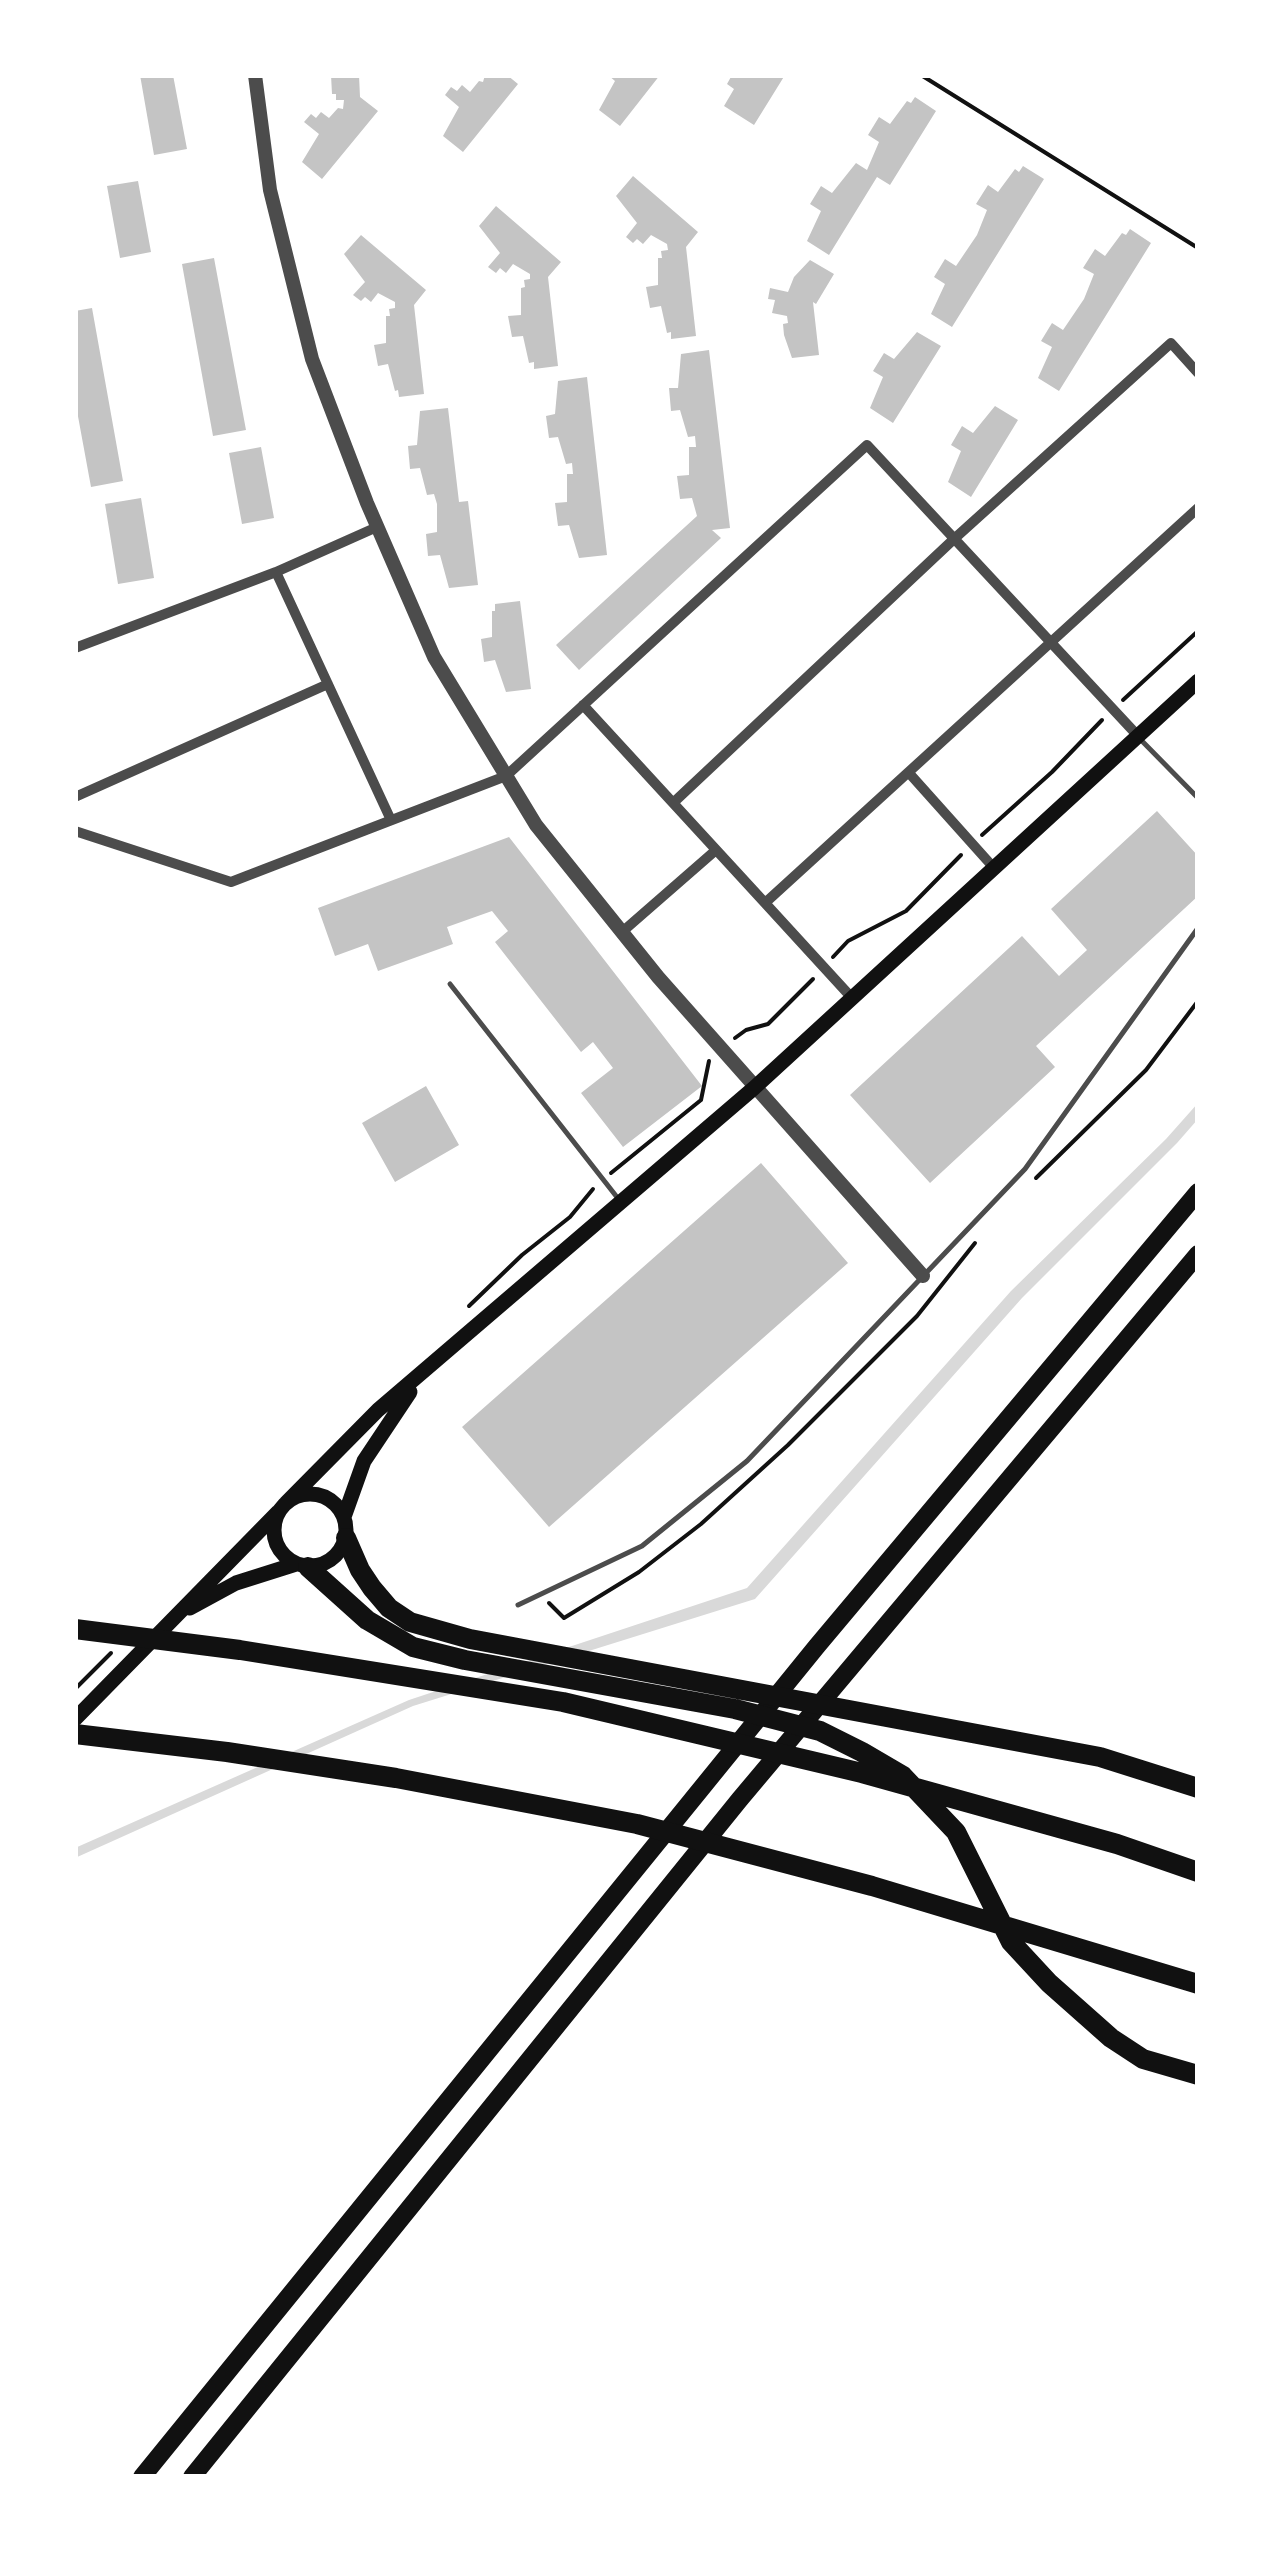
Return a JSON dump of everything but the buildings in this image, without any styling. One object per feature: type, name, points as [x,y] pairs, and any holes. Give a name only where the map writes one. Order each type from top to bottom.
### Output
[{"type":"highway","points":[[142,2477],[816,1646],[1198,1192]]},
{"type":"highway","points":[[192,2477],[752,1784],[1198,1254]]},
{"type":"highway","points":[[345,1528],[360,1570],[389,1608],[410,1622],[470,1639],[1100,1757],[1198,1788]]},
{"type":"highway","points":[[302,1566],[367,1620],[413,1647],[735,1709],[820,1731],[904,1776],[956,1832],[1011,1942],[1049,1982],[1110,2038],[1143,2059],[1198,2075]]},
{"type":"highway","points":[[75,1628],[564,1702],[862,1773],[1116,1844],[1198,1872]]},
{"type":"highway","points":[[75,1734],[396,1778],[637,1824],[872,1886],[1198,1984]]},
{"type":"main road","points":[[75,1719],[378,1410],[754,1088],[1198,681]]},
{"type":"main road","points":[[167,1625],[191,1606],[236,1582],[332,1560],[364,1461],[424,1373]]},
{"type":"main road","points":[[302,1566],[278,1548],[274,1524],[282,1507],[308,1494],[319,1494],[339,1507],[345,1528]]},
{"type":"street","points":[[255,75],[270,190],[312,359],[377,527],[434,658],[536,825],[720,1049],[923,1276]]},
{"type":"street","points":[[673,804],[954,539],[1171,343],[1198,373]]},
{"type":"street","points":[[75,831],[230,882],[506,776],[868,445],[1138,736]]},
{"type":"street","points":[[765,903],[1198,508]]},
{"type":"street","points":[[75,648],[276,572],[377,527]]},
{"type":"street","points":[[276,572],[390,818]]},
{"type":"street","points":[[75,797],[328,684]]},
{"type":"street","points":[[583,706],[852,998]]},
{"type":"street","points":[[909,773],[994,868]]},
{"type":"street","points":[[622,932],[716,850]]},
{"type":"lane","points":[[1138,736],[1198,798]]},
{"type":"lane","points":[[518,1604],[642,1546],[732,1473],[1025,1170],[1198,928]]},
{"type":"lane","points":[[450,984],[622,1204]]},
{"type":"path","points":[[921,75],[1198,248]]},
{"type":"path","points":[[570,1216],[602,1178],[700,1100],[709,1062],[720,1049],[746,1030],[768,1024],[848,941],[906,911],[1112,709],[1198,631]]},
{"type":"shaded area","points":[[1198,1103],[1198,1119],[1177,1143],[1022,1298],[755,1599],[413,1706],[75,1858],[75,1848],[409,1700],[747,1588],[1011,1291]]}]
